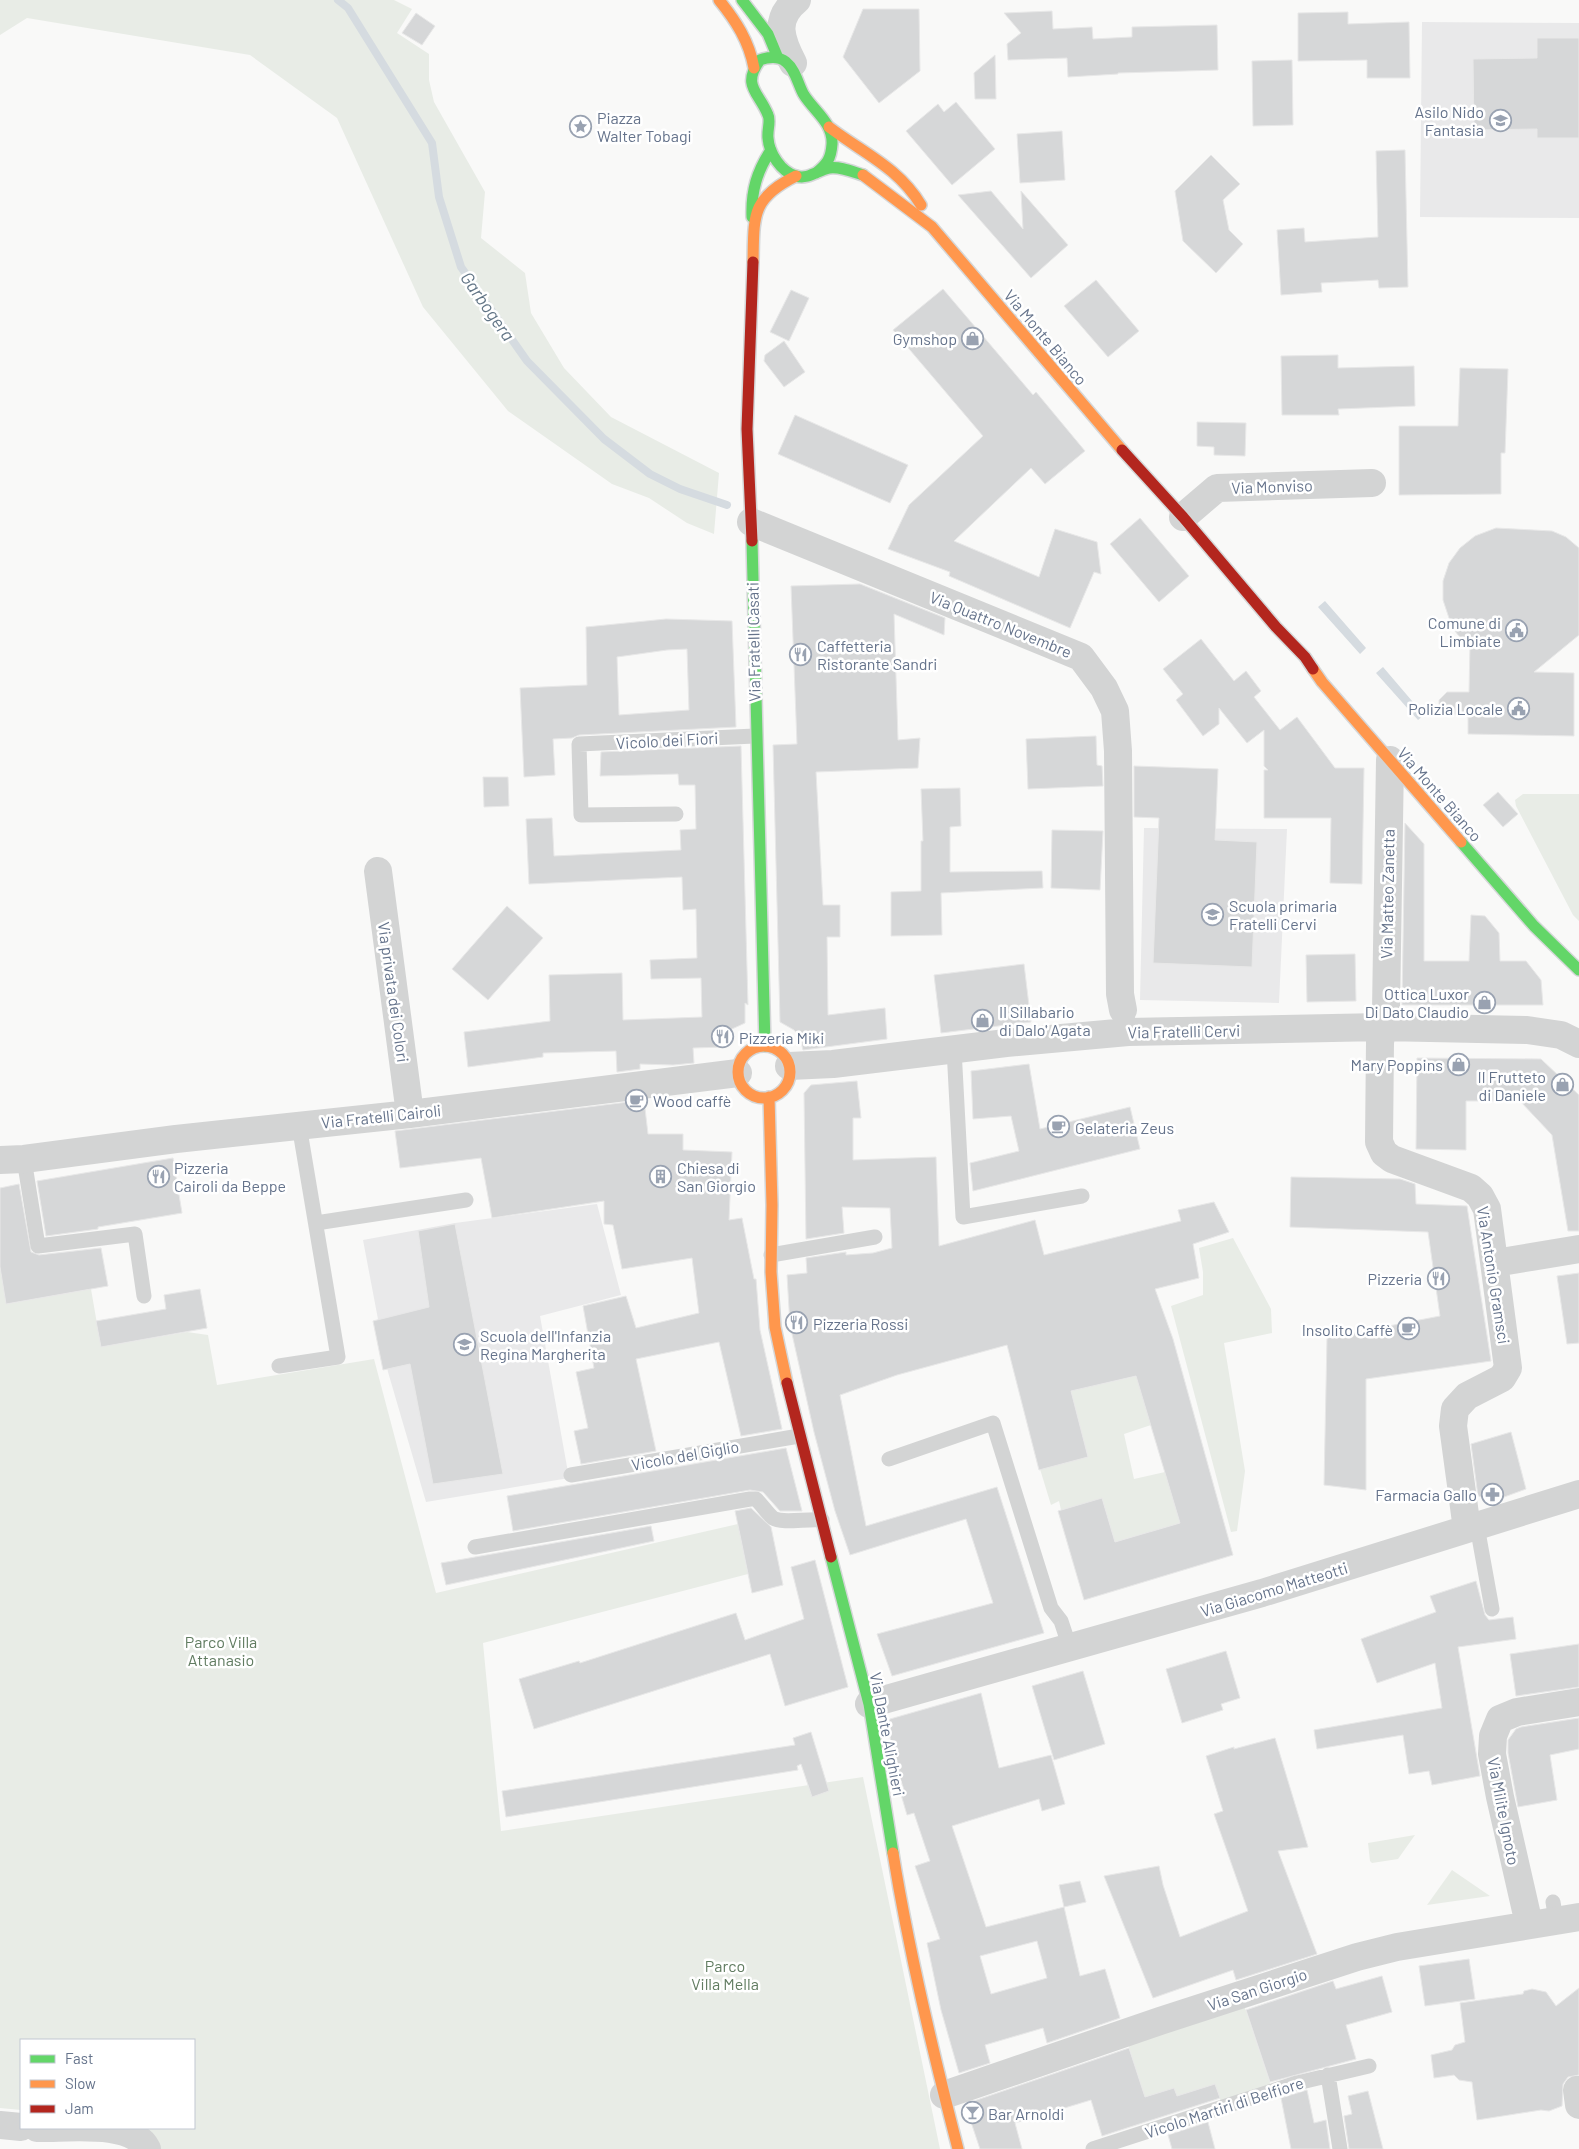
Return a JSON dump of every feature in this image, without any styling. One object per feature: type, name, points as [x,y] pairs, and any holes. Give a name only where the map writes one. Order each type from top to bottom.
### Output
[{"type":"street","points":[[719,0],[742,32],[749,47],[754,68]]},
{"type":"street","points":[[742,0],[769,32],[787,67]]},
{"type":"street","points":[[787,67],[781,24],[793,1]]},
{"type":"street","points":[[787,67],[769,57],[760,60],[751,76],[752,88],[769,116],[768,139],[771,150],[777,162],[786,171],[796,176]]},
{"type":"street","name":"Via Monte Bianco","points":[[787,67],[804,95],[829,127],[841,137],[874,156],[898,174],[918,200],[932,227]]},
{"type":"street","points":[[816,173],[826,165],[831,157],[832,136],[829,127]]},
{"type":"street","name":"Via Fratelli Casati","points":[[754,239],[751,199],[754,178],[771,150]]},
{"type":"street","name":"Via Monte Bianco","points":[[796,176],[805,177],[830,168],[865,175],[932,227],[1136,467],[1175,518],[1310,663],[1322,682],[1534,926]]},
{"type":"street","name":"Via Fratelli Casati","points":[[765,1046],[755,736],[751,522],[748,489],[749,376],[754,239],[759,205],[768,193],[796,176]]},
{"type":"street","name":"Via Monviso","points":[[1175,518],[1217,488],[1372,483]]},
{"type":"street","name":"Via Quattro Novembre","points":[[751,522],[1081,657],[1104,688],[1115,711],[1118,752],[1120,994],[1125,1021]]},
{"type":"street","name":"Via Monte Bianco","points":[[1302,672],[1322,682]]},
{"type":"street","name":"Via Matteo Zanetta","points":[[1382,1028],[1386,1010],[1390,760]]},
{"type":"street","name":"Via privata dei Colori","points":[[378,870],[410,1114]]},
{"type":"street","points":[[1534,926],[1579,970]]},
{"type":"street","points":[[1534,926],[1567,974]]},
{"type":"street","name":"Via Fratelli Cervi","points":[[789,1066],[833,1064],[954,1049],[1125,1021],[1537,1030],[1561,1035],[1579,1044]]},
{"type":"street","name":"Via Antonio Gramsci","points":[[1382,1028],[1380,1042],[1379,1142],[1384,1153],[1392,1159],[1471,1188],[1480,1196],[1487,1209],[1508,1368],[1502,1378],[1467,1396],[1455,1409],[1453,1426],[1472,1528]]},
{"type":"street","points":[[765,1046],[781,1052],[789,1066],[788,1082],[779,1093],[769,1097],[757,1097],[750,1093],[744,1088],[738,1073],[743,1058],[757,1048],[765,1046]]},
{"type":"street","name":"Via Fratelli Cairoli","points":[[12,1160],[299,1125],[410,1114],[738,1073]]},
{"type":"street","name":"Via Dante Alighieri","points":[[769,1097],[771,1255],[775,1327],[799,1436],[869,1704],[899,1889],[944,2095],[958,2149]]},
{"type":"street","points":[[1495,1264],[1579,1250]]},
{"type":"street","name":"Via Giacomo Matteotti","points":[[869,1704],[1262,1593],[1579,1494]]},
{"type":"street","name":"Via Milite Ignoto","points":[[1529,1924],[1492,1799],[1493,1736],[1500,1719],[1517,1712],[1579,1702]]},
{"type":"street","name":"Via San Giorgio","points":[[944,2095],[1160,2021],[1356,1948],[1397,1947],[1529,1924],[1563,1913]]},
{"type":"street","points":[[0,2125],[20,2127]]},
{"type":"street","points":[[115,2129],[129,2133],[144,2144],[147,2149]]},
{"type":"lane","name":"Vicolo dei Fiori","points":[[676,814],[581,815],[579,744],[755,736]]},
{"type":"lane","points":[[954,1049],[963,1217],[1082,1196]]},
{"type":"lane","points":[[279,1366],[338,1357],[299,1125]]},
{"type":"lane","name":"Via Fratelli Cairoli","points":[[12,1160],[38,1246],[135,1234],[144,1296]]},
{"type":"lane","points":[[316,1223],[466,1200]]},
{"type":"lane","points":[[771,1255],[875,1237]]},
{"type":"lane","points":[[889,1459],[993,1423],[1051,1608],[1061,1621],[1070,1648]]},
{"type":"lane","name":"Vicolo del Giglio","points":[[571,1475],[799,1436]]},
{"type":"lane","points":[[475,1547],[750,1499],[756,1499],[774,1518],[790,1521],[811,1518],[822,1520]]},
{"type":"lane","points":[[1472,1528],[1492,1609]]},
{"type":"lane","name":"Vicolo Martiri di Belfiore","points":[[1092,2149],[1297,2083],[1368,2066]]},
{"type":"lane","points":[[1328,2075],[1340,2149]]},
{"type":"shaded area","name":"Asilo Nido Fantasia","points":[[1422,22],[1579,23],[1579,218],[1420,217]]},
{"type":"shaded area","points":[[1325,601],[1366,648],[1360,654],[1318,607]]},
{"type":"shaded area","points":[[1383,667],[1424,715],[1418,720],[1376,673]]},
{"type":"shaded area","name":"Scuola primaria Fratelli Cervi","points":[[1144,828],[1287,829],[1279,1003],[1140,1000]]},
{"type":"shaded area","name":"Scuola dell'Infanzia Regina Margherita","points":[[597,1204],[621,1295],[540,1316],[569,1478],[426,1502],[388,1372],[363,1240],[455,1223]]},
{"type":"green space","points":[[0,0],[394,0],[412,9],[397,33],[429,54],[429,80],[434,102],[485,192],[481,238],[525,273],[531,313],[564,368],[611,417],[719,473],[714,534],[687,523],[649,498],[612,484],[508,411],[423,307],[337,118],[250,55],[27,18],[0,35]]},
{"type":"green space","points":[[1523,794],[1579,794],[1579,921],[1573,915],[1516,806],[1515,800]]},
{"type":"green space","points":[[1233,1238],[1271,1309],[1272,1333],[1224,1343],[1245,1471],[1237,1531],[1231,1532],[1171,1306],[1203,1295],[1203,1272],[1199,1248]]},
{"type":"green space","points":[[0,1267],[7,1304],[91,1289],[101,1347],[187,1332],[208,1335],[217,1385],[374,1359],[436,1593],[738,1524],[748,1574],[483,1643],[501,1831],[863,1777],[940,2149],[157,2149],[142,2129],[195,2129],[195,2039],[20,2039],[20,2110],[0,2108]]},
{"type":"green space","points":[[1052,1316],[1102,1384],[1137,1376],[1151,1425],[1124,1434],[1134,1479],[1165,1472],[1180,1523],[1115,1542],[1102,1498],[1061,1510],[1059,1501],[1051,1505],[1040,1469],[1088,1457]]},
{"type":"green space","points":[[1415,1835],[1398,1859],[1372,1863],[1370,1861],[1368,1843]]},
{"type":"green space","points":[[1452,1870],[1490,1896],[1427,1905]]},
{"type":"green space","points":[[1244,2005],[1271,2086],[1221,2102],[1215,2084],[1177,2096],[1174,2088],[1145,2097],[1128,2044]]},
{"type":"building","points":[[863,9],[919,9],[920,71],[879,103],[843,57]]},
{"type":"building","points":[[1052,11],[1053,29],[1092,27],[1093,39],[1132,37],[1132,27],[1217,25],[1218,70],[1118,73],[1068,77],[1067,58],[1008,60],[1007,44],[1021,33],[1004,13]]},
{"type":"building","points":[[1348,12],[1348,24],[1409,22],[1410,78],[1367,78],[1367,60],[1298,61],[1298,13]]},
{"type":"building","points":[[416,13],[435,26],[422,45],[402,33]]},
{"type":"building","points":[[1537,38],[1579,38],[1579,138],[1537,138],[1537,129],[1474,130],[1473,59],[1537,58]]},
{"type":"building","points":[[995,55],[996,99],[975,99],[974,73]]},
{"type":"building","points":[[1292,60],[1293,125],[1253,126],[1252,61]]},
{"type":"building","points":[[956,102],[995,149],[952,185],[906,131],[938,104],[944,112]]},
{"type":"building","points":[[1062,131],[1065,180],[1020,183],[1017,134]]},
{"type":"building","points":[[1405,150],[1408,287],[1379,288],[1378,280],[1321,283],[1322,292],[1281,295],[1277,230],[1304,228],[1305,242],[1378,237],[1376,151]]},
{"type":"building","points":[[1211,155],[1240,184],[1223,200],[1229,230],[1243,244],[1216,273],[1183,241],[1175,191]]},
{"type":"building","points":[[991,191],[1023,229],[1021,191],[1068,245],[1031,278],[958,195]]},
{"type":"building","points":[[1096,280],[1139,331],[1108,357],[1064,306]]},
{"type":"building","points":[[943,289],[1033,395],[1036,392],[1085,451],[1045,484],[1031,468],[954,541],[1039,577],[1055,529],[1097,542],[1101,574],[1094,572],[1070,628],[949,576],[950,572],[888,549],[909,505],[983,436],[893,330]]},
{"type":"building","points":[[791,290],[809,298],[789,341],[770,332]]},
{"type":"building","points":[[784,341],[805,372],[784,387],[764,361],[765,355]]},
{"type":"building","points":[[1338,355],[1338,368],[1414,366],[1415,406],[1338,409],[1339,415],[1282,415],[1281,356]]},
{"type":"building","points":[[1460,368],[1508,369],[1505,453],[1501,453],[1501,494],[1399,495],[1399,426],[1458,426]]},
{"type":"building","points":[[795,415],[908,465],[890,503],[778,454]]},
{"type":"building","points":[[1197,422],[1246,423],[1245,456],[1214,455],[1214,447],[1197,446]]},
{"type":"building","points":[[1140,518],[1189,576],[1159,602],[1110,544]]},
{"type":"building","name":"Comune di Limbiate","points":[[1496,528],[1552,531],[1566,537],[1579,548],[1579,635],[1534,672],[1574,673],[1574,736],[1468,734],[1468,716],[1444,714],[1439,708],[1439,700],[1447,692],[1469,692],[1470,645],[1452,627],[1443,600],[1443,581],[1449,563],[1460,548],[1475,536]]},
{"type":"building","points":[[860,584],[945,618],[944,635],[894,614],[898,740],[920,738],[918,768],[816,772],[823,905],[840,905],[840,937],[827,937],[828,1015],[885,1008],[887,1039],[803,1050],[800,1037],[794,1030],[780,1022],[773,745],[797,744],[791,586]]},
{"type":"building","points":[[666,619],[732,621],[736,727],[579,735],[572,738],[553,739],[555,775],[524,777],[520,688],[587,685],[586,627]],"holes":[[[687,649],[689,710],[619,715],[617,657]]]},
{"type":"building","points":[[1201,639],[1234,681],[1246,671],[1261,691],[1254,697],[1280,730],[1297,717],[1335,768],[1364,768],[1362,884],[1330,883],[1331,818],[1264,818],[1264,770],[1268,770],[1264,766],[1264,730],[1247,743],[1219,708],[1219,724],[1203,736],[1176,700],[1183,694],[1163,669]]},
{"type":"building","points":[[1096,736],[1097,765],[1102,766],[1103,786],[1028,789],[1026,739]]},
{"type":"building","points":[[741,746],[748,1005],[745,1003],[745,1023],[732,1029],[726,1035],[723,1047],[693,1048],[694,1063],[673,1065],[640,1064],[640,1069],[617,1072],[616,1051],[543,1053],[543,1057],[468,1067],[464,1032],[550,1021],[549,975],[622,973],[623,1020],[702,1017],[701,978],[651,979],[650,960],[697,958],[696,909],[683,910],[682,877],[529,884],[526,819],[552,818],[554,856],[681,850],[680,830],[696,829],[695,785],[679,785],[678,774],[600,776],[601,752]]},
{"type":"building","points":[[1134,766],[1218,769],[1215,840],[1257,842],[1252,967],[1153,963],[1159,818],[1134,817]]},
{"type":"building","points":[[483,777],[508,777],[509,806],[484,807]]},
{"type":"building","points":[[960,788],[961,826],[950,827],[950,872],[1042,871],[1043,888],[941,893],[942,935],[891,936],[891,892],[921,891],[921,841],[923,841],[921,789]]},
{"type":"building","points":[[1498,792],[1518,814],[1503,827],[1483,805]]},
{"type":"building","points":[[1405,823],[1424,844],[1424,961],[1469,961],[1471,915],[1485,916],[1499,933],[1500,961],[1526,961],[1541,980],[1543,1005],[1402,1005]]},
{"type":"building","points":[[1052,830],[1103,831],[1100,890],[1051,888]]},
{"type":"building","points":[[507,906],[543,938],[488,1000],[452,969]]},
{"type":"building","points":[[1355,954],[1356,1001],[1307,1002],[1306,955]]},
{"type":"building","points":[[1024,964],[1031,1022],[941,1033],[934,975]]},
{"type":"building","points":[[1417,1058],[1541,1059],[1579,1095],[1579,1231],[1568,1231],[1552,1135],[1520,1101],[1466,1101],[1466,1150],[1416,1149]]},
{"type":"building","points":[[1029,1064],[1040,1129],[1130,1107],[1140,1149],[973,1191],[970,1163],[1019,1151],[1011,1116],[973,1119],[971,1071]]},
{"type":"building","points":[[857,1081],[861,1118],[853,1118],[853,1160],[936,1157],[939,1246],[1035,1220],[1044,1255],[1181,1221],[1178,1210],[1214,1202],[1229,1232],[1193,1244],[1199,1278],[1155,1289],[1173,1339],[1233,1555],[1084,1600],[1058,1511],[1102,1498],[1115,1542],[1180,1523],[1136,1376],[1071,1391],[1088,1457],[1039,1470],[1007,1345],[897,1375],[840,1395],[866,1526],[997,1487],[1044,1633],[892,1676],[877,1634],[993,1603],[966,1519],[850,1555],[835,1511],[814,1432],[790,1325],[787,1275],[807,1273],[806,1258],[846,1252],[846,1255],[873,1253],[892,1248],[890,1208],[842,1207],[844,1233],[806,1239],[804,1093],[811,1085]]},
{"type":"building","points":[[644,1100],[648,1134],[683,1134],[683,1150],[732,1152],[729,1220],[742,1218],[754,1279],[756,1279],[760,1330],[782,1429],[741,1436],[719,1342],[636,1359],[656,1451],[581,1464],[574,1431],[588,1428],[576,1372],[594,1368],[583,1306],[626,1296],[636,1328],[699,1313],[692,1258],[622,1269],[613,1225],[604,1224],[604,1201],[492,1218],[481,1158],[400,1168],[395,1131]]},
{"type":"building","points":[[173,1158],[182,1213],[98,1227],[98,1229],[46,1236],[37,1181]]},
{"type":"building","points":[[1291,1177],[1400,1179],[1415,1184],[1416,1204],[1467,1206],[1491,1361],[1366,1379],[1366,1490],[1324,1485],[1327,1338],[1440,1316],[1428,1232],[1290,1227]]},
{"type":"building","points":[[19,1184],[31,1252],[39,1255],[101,1248],[108,1286],[6,1304],[0,1267],[0,1188]]},
{"type":"building","points":[[455,1224],[503,1474],[433,1484],[410,1364],[383,1370],[373,1321],[429,1307],[418,1231]]},
{"type":"building","points":[[1579,1273],[1579,1343],[1567,1344],[1557,1276]]},
{"type":"building","points":[[200,1289],[207,1328],[101,1347],[96,1321],[166,1309],[164,1295]]},
{"type":"building","points":[[1511,1432],[1526,1489],[1496,1500],[1478,1496],[1471,1444]]},
{"type":"building","points":[[786,1448],[802,1511],[780,1511],[763,1492],[750,1490],[513,1531],[507,1496]]},
{"type":"building","points":[[751,1508],[771,1527],[783,1585],[752,1593],[735,1511]]},
{"type":"building","points":[[651,1526],[654,1541],[446,1585],[441,1563]]},
{"type":"building","points":[[815,1560],[848,1687],[785,1706],[770,1654],[534,1729],[519,1679],[579,1661],[580,1663],[736,1613],[745,1640],[804,1619],[791,1567]]},
{"type":"building","points":[[1476,1581],[1485,1615],[1489,1620],[1513,1617],[1516,1639],[1458,1647],[1480,1776],[1432,1785],[1429,1771],[1409,1774],[1403,1735],[1317,1749],[1314,1730],[1442,1708],[1435,1663],[1377,1683],[1361,1639],[1436,1612],[1430,1596]]},
{"type":"building","points":[[1579,1644],[1579,1687],[1516,1696],[1510,1654]]},
{"type":"building","points":[[1226,1651],[1240,1698],[1221,1704],[1223,1710],[1182,1723],[1166,1669]]},
{"type":"building","points":[[1083,1671],[1105,1744],[1054,1760],[1032,1686]]},
{"type":"building","points":[[981,1693],[999,1768],[1051,1755],[1065,1804],[1042,1811],[1039,1799],[952,1826],[986,1927],[1064,1907],[1080,1976],[1105,1969],[1120,2018],[1047,2043],[1043,2028],[985,2045],[990,2063],[959,2073],[941,2010],[927,1943],[940,1939],[915,1866],[930,1861],[914,1813],[907,1815],[900,1791],[904,1790],[893,1756],[888,1723],[890,1719]],"holes":[[[1037,1941],[1047,1978],[991,1994],[980,1956]]]},
{"type":"building","points":[[1579,1718],[1579,1749],[1550,1755],[1557,1800],[1518,1807],[1508,1753],[1508,1740],[1516,1729],[1521,1727]]},
{"type":"building","points":[[811,1732],[829,1791],[812,1797],[801,1764],[797,1766],[798,1770],[506,1817],[502,1791],[795,1745],[793,1738]]},
{"type":"building","points":[[1275,1738],[1308,1847],[1278,1851],[1317,1954],[1236,1980],[1233,1970],[1153,1998],[1104,1876],[1159,1866],[1163,1885],[1180,1937],[1248,1911],[1214,1814],[1223,1811],[1206,1756],[1234,1747],[1234,1749]]},
{"type":"building","points":[[1080,1881],[1086,1902],[1064,1907],[1059,1885]]},
{"type":"building","points":[[1469,1959],[1475,1999],[1425,2006],[1419,1966]]},
{"type":"building","points":[[1382,1976],[1392,2012],[1346,2025],[1356,2059],[1270,2082],[1246,2010],[1333,1981],[1336,1989]]},
{"type":"building","points":[[1579,1988],[1579,2075],[1568,2077],[1563,2084],[1562,2106],[1549,2111],[1541,2110],[1477,2120],[1472,2082],[1459,2080],[1454,2075],[1434,2078],[1431,2055],[1452,2050],[1455,2045],[1465,2042],[1460,2003],[1523,1994],[1524,1991],[1532,1989],[1546,1992],[1556,2006]]},
{"type":"building","points":[[1129,2048],[1145,2097],[1174,2088],[1177,2096],[1215,2084],[1220,2098],[1102,2136],[1091,2100],[1015,2123],[1022,2149],[980,2149],[965,2104]]},
{"type":"building","points":[[1307,2090],[1314,2123],[1326,2120],[1330,2149],[1291,2149],[1281,2098]]},
{"type":"building","points":[[1368,2091],[1383,2149],[1349,2149],[1344,2116],[1352,2114],[1348,2096]]},
{"type":"building","points":[[1208,2122],[1215,2149],[1172,2149],[1168,2135]]},
{"type":"waterway","name":"Garbogera","points":[[338,0],[348,8],[432,143],[439,197],[461,267],[527,361],[604,439],[650,474],[680,489],[727,505]]},
{"type":"traffic: fast","points":[[742,0],[768,34],[778,58]]},
{"type":"traffic: fast","points":[[816,173],[820,170],[826,164],[831,154],[832,137],[830,130],[804,95],[795,73],[789,65],[777,58],[760,60],[752,76],[752,83],[768,115],[769,144],[773,156],[781,166],[791,174],[800,177],[809,176],[817,172],[821,171],[825,169],[833,168],[863,175]]},
{"type":"traffic: fast","points":[[752,217],[756,182],[771,150]]},
{"type":"traffic: fast","points":[[752,541],[765,1046]]},
{"type":"traffic: fast","points":[[1461,842],[1534,926],[1579,970]]},
{"type":"traffic: fast","points":[[831,1557],[869,1704],[893,1853]]},
{"type":"traffic: slow","points":[[719,0],[741,32],[749,49],[754,68]]},
{"type":"traffic: slow","points":[[829,127],[891,170],[902,180],[921,205]]},
{"type":"traffic: slow","points":[[863,175],[932,227],[1122,450]]},
{"type":"traffic: slow","points":[[753,262],[755,220],[758,210],[770,192],[796,176]]},
{"type":"traffic: slow","points":[[1313,669],[1322,682],[1461,842]]},
{"type":"traffic: slow","points":[[764,1046],[774,1048],[782,1054],[788,1062],[790,1072],[788,1082],[782,1090],[774,1096],[764,1098],[754,1096],[746,1090],[740,1082],[738,1072],[740,1062],[746,1054],[754,1048],[764,1046]]},
{"type":"traffic: slow","points":[[769,1097],[772,1205],[771,1272],[775,1327],[787,1383]]},
{"type":"traffic: slow","points":[[893,1853],[906,1928],[922,2002],[958,2149]]},
{"type":"traffic: jam","points":[[752,541],[747,429],[753,262]]},
{"type":"traffic: jam","points":[[1122,450],[1183,517],[1276,627],[1305,657],[1313,669]]},
{"type":"traffic: jam","points":[[787,1383],[831,1557]]},
{"type":"place","name":"Asilo Nido Fantasia","points":[[1500,120]]},
{"type":"place","name":"Piazza Walter Tobagi","points":[[581,126]]},
{"type":"place","name":"Gymshop","points":[[973,338]]},
{"type":"place","name":"Comune di Limbiate","points":[[1517,631]]},
{"type":"place","name":"Caffetteria Ristorante Sandri","points":[[801,654]]},
{"type":"place","name":"Polizia Locale","points":[[1519,708]]},
{"type":"place","name":"Scuola primaria Fratelli Cervi","points":[[1213,914]]},
{"type":"place","name":"Ottica Luxor Di Dato Claudio","points":[[1485,1002]]},
{"type":"place","name":"Il Sillabario di Dalo' Agata","points":[[983,1020]]},
{"type":"place","name":"Pizzeria Miki","points":[[723,1037]]},
{"type":"place","name":"Mary Poppins","points":[[1459,1064]]},
{"type":"place","name":"Il Frutteto di Daniele","points":[[1562,1085]]},
{"type":"place","name":"Wood caffè","points":[[637,1100]]},
{"type":"place","name":"Gelateria Zeus","points":[[1059,1127]]},
{"type":"place","name":"Pizzeria Cairoli da Beppe","points":[[158,1176]]},
{"type":"place","name":"Chiesa di San Giorgio","points":[[661,1176]]},
{"type":"place","name":"Pizzeria","points":[[1438,1278]]},
{"type":"place","name":"Pizzeria Rossi","points":[[797,1323]]},
{"type":"place","name":"Insolito Caffè","points":[[1409,1329]]},
{"type":"place","name":"Scuola dell'Infanzia Regina Margherita","points":[[464,1344]]},
{"type":"place","name":"Farmacia Gallo","points":[[1493,1494]]},
{"type":"place","name":"Bar Arnoldi","points":[[972,2113]]},
{"type":"park label","name":"Parco Villa Attanasio","points":[[221,1650]]},
{"type":"park label","name":"Parco Villa Mella","points":[[725,1974]]}]
